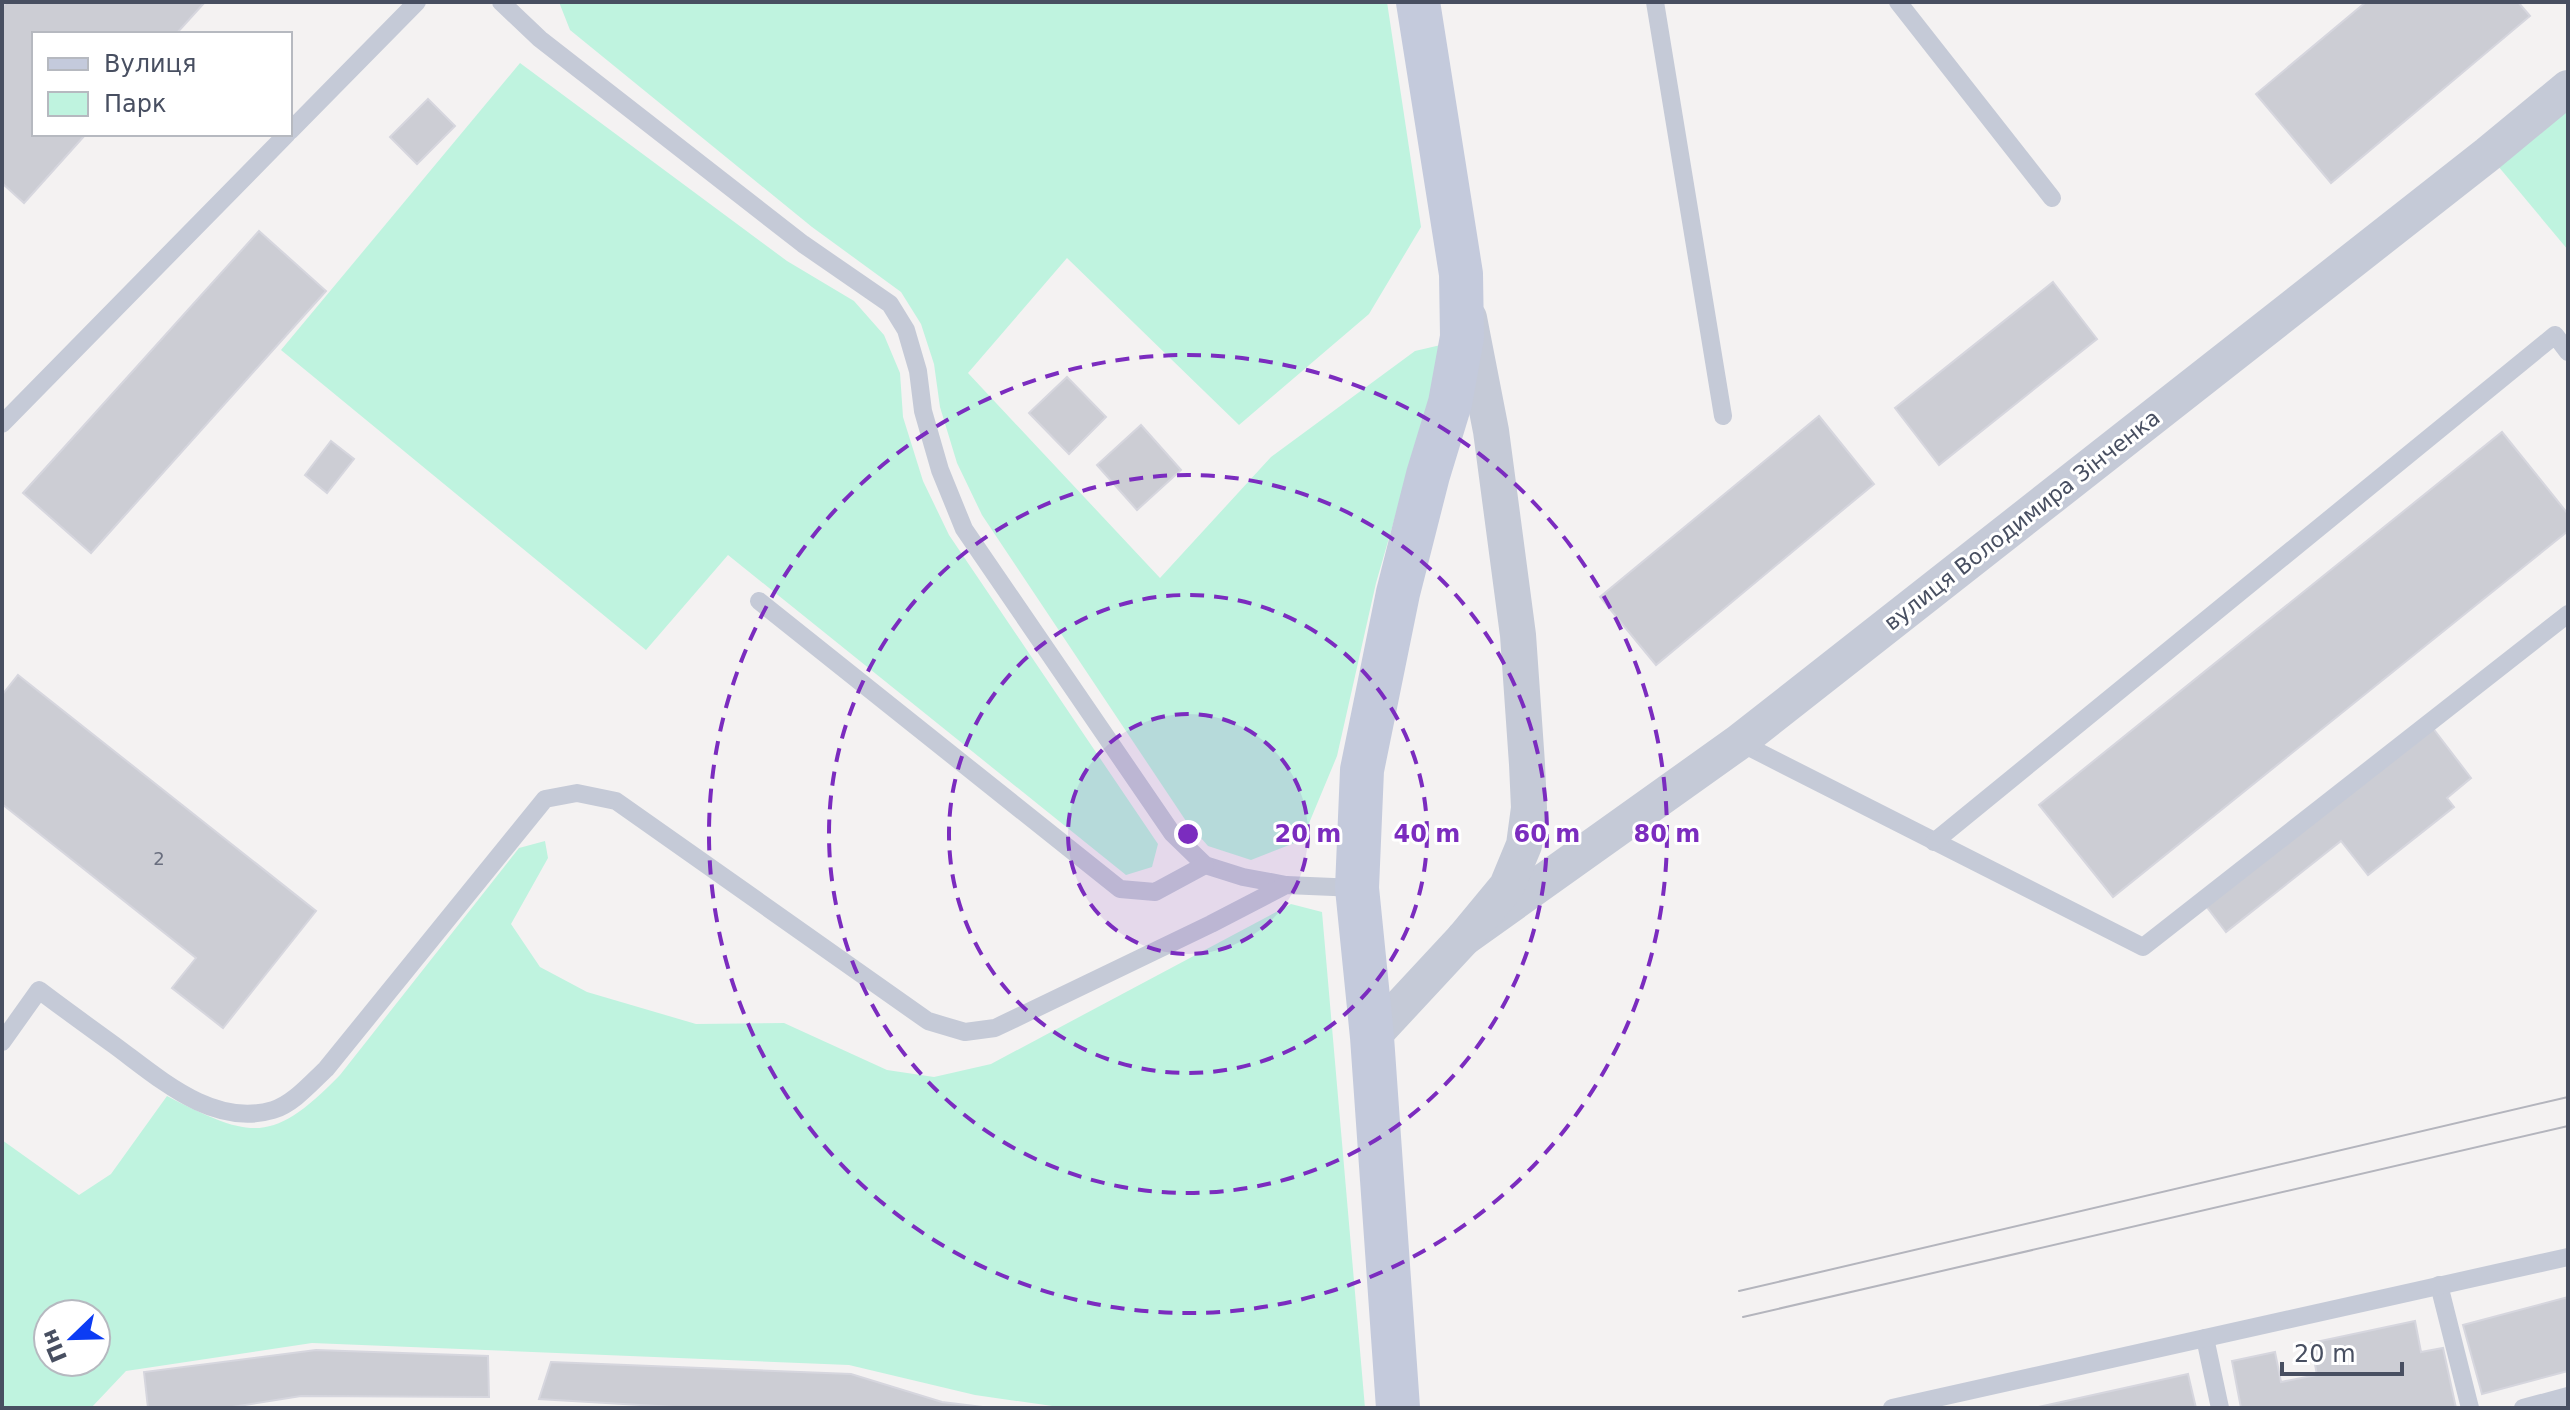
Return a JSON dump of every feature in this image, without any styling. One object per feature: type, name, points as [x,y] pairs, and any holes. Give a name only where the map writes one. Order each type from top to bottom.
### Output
[{"type":"main road","name":"вулиця Володимира Зінченка","points":[[1398,1408],[1372,1037],[1357,888],[1362,770],[1398,593],[1450,403],[1462,337],[1461,274],[1418,2]]},
{"type":"street","name":"вулиця Володимира Зінченка","points":[[1464,938],[1739,742],[2476,164],[2568,88]]},
{"type":"street","name":"вулиця Володимира Зінченка","points":[[1372,1037],[1464,938],[1507,886],[1524,845],[1529,808],[1516,621],[1491,431],[1461,274]]},
{"type":"lane","points":[[292,130],[417,2]]},
{"type":"lane","points":[[501,2],[540,39],[790,235],[890,304],[906,330],[918,371],[923,411],[940,470],[964,529],[1172,833],[1205,865],[1243,877],[1286,885],[1357,888]]},
{"type":"lane","points":[[1655,2],[1723,416]]},
{"type":"lane","points":[[1898,2],[2052,198]]},
{"type":"lane","points":[[2,424],[286,136]]},
{"type":"lane","points":[[1934,842],[2555,335],[2568,352]]},
{"type":"lane","points":[[759,601],[1120,889],[1155,892],[1205,865]]},
{"type":"lane","points":[[1739,742],[2143,947],[2568,614]]},
{"type":"lane","points":[[2,1042],[39,990],[173,1089],[214,1108],[246,1115],[276,1109],[300,1094],[326,1069],[545,799],[577,793],[616,801],[928,1021],[965,1032],[995,1028],[1286,885]]},
{"type":"lane","points":[[1892,1408],[2568,1257]]},
{"type":"lane","points":[[2439,1285],[2470,1408]]},
{"type":"lane","points":[[2205,1338],[2220,1408]]},
{"type":"lane","points":[[2523,1408],[2568,1396]]},
{"type":"green space","points":[[559,2],[1387,2],[1421,227],[1369,314],[1239,425],[1067,258],[968,373],[1160,578],[1271,457],[1415,351],[1445,344],[1376,583],[1337,756],[1302,840],[1251,860],[1208,846],[1186,821],[982,515],[957,463],[940,407],[934,364],[921,324],[901,292],[812,227],[570,30]]},
{"type":"green space","points":[[520,63],[787,261],[854,301],[884,335],[900,373],[903,417],[923,481],[949,535],[1158,844],[1152,867],[1126,875],[728,555],[646,650],[281,350]]},
{"type":"green space","points":[[2568,88],[2568,250],[2488,154]]},
{"type":"green space","points":[[545,841],[548,858],[511,924],[540,967],[587,992],[696,1024],[784,1023],[887,1070],[934,1077],[991,1064],[1291,904],[1322,912],[1365,1408],[1066,1408],[975,1395],[849,1365],[312,1343],[126,1371],[91,1408],[2,1408],[2,1140],[79,1195],[111,1174],[167,1096],[220,1121],[260,1128],[278,1124],[296,1114],[340,1075],[519,848]]},
{"type":"building","points":[[7,2],[205,2],[178,32],[32,32],[32,136],[84,136],[24,203],[2,183],[2,7]]},
{"type":"building","points":[[2366,2],[2518,2],[2530,16],[2331,183],[2256,94]]},
{"type":"building","points":[[428,99],[455,126],[417,164],[390,137]]},
{"type":"building","points":[[259,231],[326,291],[91,553],[23,493]]},
{"type":"building","points":[[2053,282],[2097,339],[1939,465],[1895,408]]},
{"type":"building","points":[[1067,377],[1106,417],[1069,454],[1029,413]]},
{"type":"building","points":[[1819,416],[1874,484],[1656,665],[1600,597]]},
{"type":"building","points":[[1141,425],[1181,470],[1137,510],[1097,465]]},
{"type":"building","points":[[2502,432],[2568,514],[2568,531],[2113,897],[2039,805]]},
{"type":"building","points":[[331,441],[354,459],[327,493],[305,475]]},
{"type":"building","points":[[18,675],[316,911],[223,1028],[172,988],[196,958],[2,804],[2,695]]},
{"type":"building","points":[[2432,727],[2471,778],[2447,798],[2454,807],[2368,875],[2341,841],[2226,932],[2206,906]]},
{"type":"building","points":[[2568,1297],[2568,1371],[2482,1394],[2463,1325]]},
{"type":"building","points":[[2415,1321],[2421,1352],[2443,1348],[2456,1408],[2241,1408],[2232,1361],[2275,1352],[2281,1382],[2317,1375],[2311,1343]]},
{"type":"building","points":[[316,1350],[488,1356],[489,1397],[301,1396],[226,1408],[148,1408],[144,1372]]},
{"type":"building","points":[[551,1362],[851,1374],[942,1402],[991,1408],[691,1408],[539,1399]]},
{"type":"building","points":[[2188,1374],[2196,1408],[2034,1408]]},
{"type":"tram line","points":[[1739,1291],[2568,1097]]},
{"type":"tram line","points":[[1743,1317],[2568,1126]]}]
